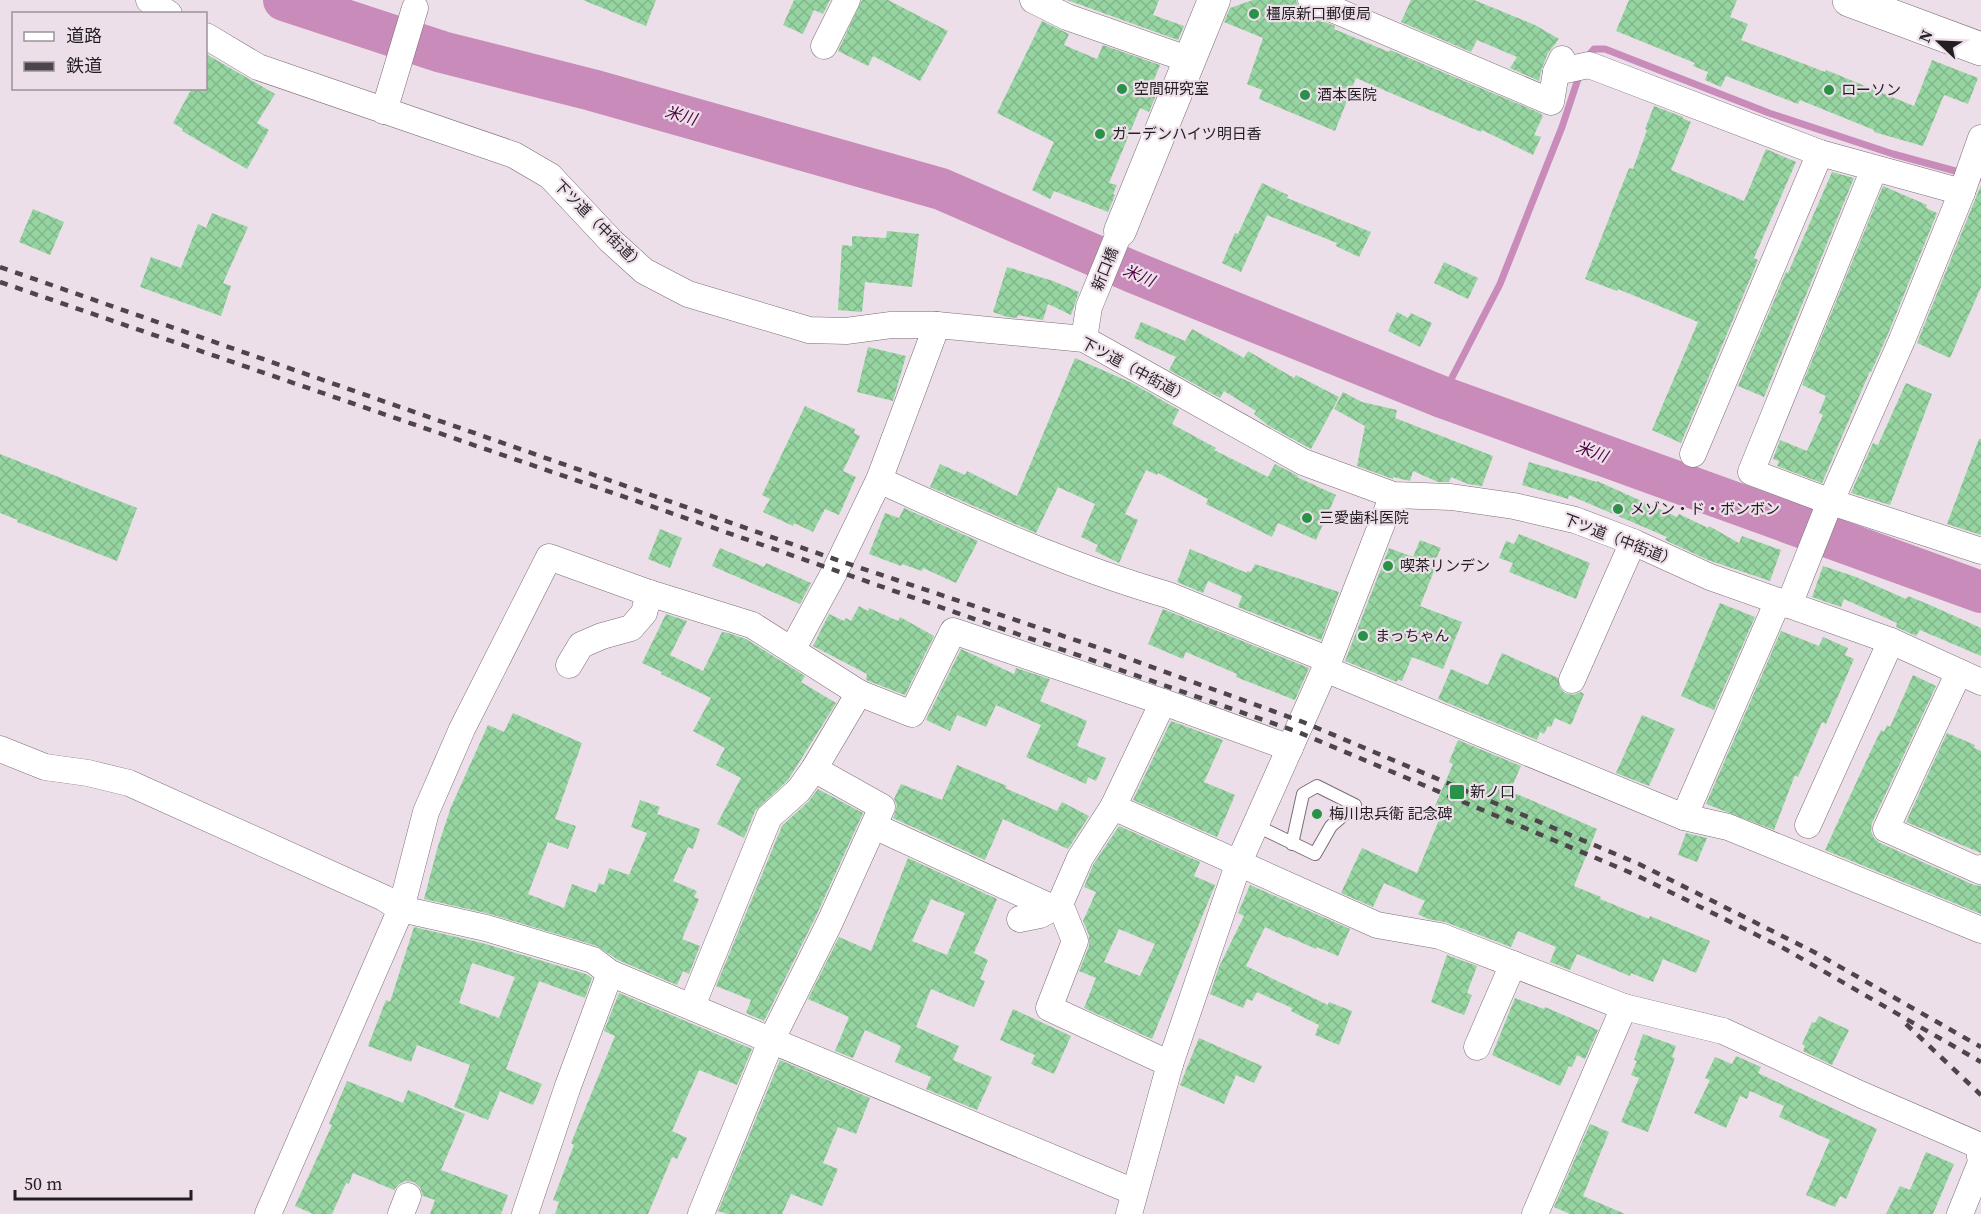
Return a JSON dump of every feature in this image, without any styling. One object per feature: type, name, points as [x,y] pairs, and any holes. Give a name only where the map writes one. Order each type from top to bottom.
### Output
[{"type":"highway","points":[[1849,0],[1981,49]]},
{"type":"street","points":[[149,0],[166,12]]},
{"type":"street","points":[[824,45],[847,0]]},
{"type":"street","points":[[1033,0],[1066,17],[1190,60]]},
{"type":"street","points":[[1120,231],[1214,0]]},
{"type":"street","points":[[1311,0],[1551,102],[1559,65],[1588,65],[1820,153],[1874,169],[1970,168],[1902,340],[1809,555],[1783,603],[1684,817]]},
{"type":"street","points":[[387,104],[415,8]]},
{"type":"street","name":"下ツ道（中街道）","points":[[207,37],[258,68],[387,104],[514,155],[550,176],[611,241],[644,271],[688,294],[809,330],[846,331],[891,325],[938,325],[1084,339],[1303,462],[1393,495],[1451,497],[1575,520],[1633,542],[1710,577],[1891,641],[1970,677]]},
{"type":"street","points":[[1693,454],[1820,153]]},
{"type":"street","points":[[1874,169],[1751,472],[1829,507],[1981,551]]},
{"type":"street","name":"新口橋","points":[[1084,339],[1089,307],[1120,231]]},
{"type":"street","points":[[792,650],[835,571],[879,480],[938,325]]},
{"type":"street","points":[[879,480],[1002,535],[1168,595],[1684,817],[1728,827],[1981,930]]},
{"type":"street","points":[[0,749],[45,767],[88,773],[129,783],[384,898],[401,909],[486,928],[593,960],[610,973],[772,1039],[1131,1203],[1170,1064],[1239,862],[1327,664],[1393,495]]},
{"type":"street","points":[[1572,680],[1633,542]]},
{"type":"street","points":[[268,1214],[401,909],[426,812],[462,729],[549,557],[649,593],[752,625],[859,693],[912,714],[953,631],[1163,702],[1290,748]]},
{"type":"street","points":[[569,665],[581,645],[630,628],[644,613],[649,593]]},
{"type":"street","points":[[1808,825],[1891,641]]},
{"type":"street","points":[[1970,677],[1886,829],[1980,871],[1981,868]]},
{"type":"street","points":[[692,1006],[769,818],[799,790],[859,693]]},
{"type":"street","points":[[1020,919],[1040,915],[1056,906],[1080,858],[1113,807],[1163,702]]},
{"type":"street","points":[[701,1214],[772,1039],[830,922],[882,807],[814,769]]},
{"type":"street","points":[[1113,807],[1377,925],[1440,936],[1624,1008],[1723,1030],[1862,1095],[1978,1145],[1981,1162],[1960,1214]]},
{"type":"street","points":[[874,826],[1056,906],[1075,941],[1048,1008],[1170,1064]]},
{"type":"street","points":[[1478,1047],[1513,964]]},
{"type":"street","points":[[525,1214],[568,1086],[610,973]]},
{"type":"street","points":[[1535,1214],[1624,1008]]},
{"type":"lane","points":[[1255,825],[1292,844],[1315,854],[1331,826],[1355,805],[1317,786],[1303,794],[1292,844]]},
{"type":"building","points":[[583,0],[656,0],[646,26]]},
{"type":"building","points":[[794,0],[830,0],[823,14],[814,10],[803,34],[783,25]]},
{"type":"building","points":[[862,0],[888,0],[948,31],[920,81],[873,56],[868,66],[838,51]]},
{"type":"building","points":[[1067,0],[1159,0],[1153,15],[1184,26],[1178,40]]},
{"type":"building","points":[[1253,0],[1296,0],[1299,9],[1305,14],[1335,26],[1334,29],[1540,113],[1543,116],[1534,135],[1541,137],[1533,155],[1482,130],[1481,132],[1356,78],[1335,131],[1259,99],[1262,90],[1247,84],[1263,38],[1224,22],[1230,8]]},
{"type":"building","points":[[1411,0],[1474,0],[1535,25],[1559,39],[1548,53],[1539,81],[1510,68],[1517,57],[1477,40],[1471,52],[1401,22]]},
{"type":"building","points":[[1629,0],[1737,0],[1730,17],[1748,24],[1741,40],[1825,72],[1826,70],[1914,106],[1932,60],[1978,78],[1968,104],[1944,95],[1923,146],[1874,132],[1874,130],[1800,100],[1798,104],[1726,76],[1721,87],[1705,80],[1708,72],[1693,66],[1695,63],[1616,31]]},
{"type":"building","points":[[1042,21],[1069,34],[1064,45],[1097,59],[1103,45],[1160,65],[1150,90],[1157,93],[1149,112],[1140,108],[1109,183],[1117,185],[1108,212],[1054,191],[1050,199],[1032,190],[1054,142],[997,113]]},
{"type":"building","points":[[207,55],[275,94],[257,123],[269,130],[247,169],[182,131],[183,129],[173,123],[191,90],[207,90]]},
{"type":"building","points":[[1654,106],[1691,122],[1671,170],[1744,201],[1766,149],[1796,162],[1754,258],[1758,260],[1681,443],[1652,430],[1698,322],[1618,289],[1617,291],[1585,279],[1629,168],[1633,169]]},
{"type":"building","points":[[1832,172],[1854,178],[1764,397],[1738,386],[1786,272],[1788,273]]},
{"type":"building","points":[[1262,183],[1288,195],[1287,198],[1371,232],[1359,257],[1336,246],[1337,243],[1267,215],[1241,272],[1222,263]]},
{"type":"building","points":[[1981,185],[1981,287],[1950,358],[1917,343]]},
{"type":"building","points":[[1883,186],[1927,205],[1926,208],[1937,213],[1888,334],[1822,483],[1777,466],[1779,461],[1773,459],[1780,440],[1807,451],[1823,415],[1819,413],[1826,396],[1802,385]]},
{"type":"building","points":[[33,209],[64,222],[50,255],[19,242]]},
{"type":"building","points":[[212,213],[248,227],[223,283],[231,286],[221,316],[140,287],[151,257],[181,268],[198,224],[206,228]]},
{"type":"building","points":[[887,231],[919,234],[912,287],[865,282],[862,312],[838,310],[842,245],[852,246],[852,236],[886,238]]},
{"type":"building","points":[[1444,262],[1478,278],[1468,299],[1434,283]]},
{"type":"building","points":[[1007,267],[1053,281],[1079,292],[1071,315],[1048,304],[1043,320],[1018,315],[1017,318],[1007,317],[993,312]]},
{"type":"building","points":[[1397,312],[1408,318],[1411,313],[1432,323],[1420,347],[1388,331]]},
{"type":"building","points":[[1141,322],[1185,341],[1192,329],[1244,358],[1248,351],[1294,378],[1296,375],[1339,397],[1311,449],[1269,426],[1254,414],[1256,411],[1224,391],[1220,398],[1169,370],[1176,357],[1134,338]]},
{"type":"building","points":[[868,347],[906,356],[893,401],[857,392]]},
{"type":"building","points":[[1075,358],[1132,383],[1179,410],[1172,424],[1216,448],[1214,450],[1268,477],[1275,464],[1336,495],[1316,540],[1278,523],[1272,537],[1206,504],[1208,499],[1158,473],[1157,475],[1146,470],[1125,514],[1138,520],[1119,563],[1095,551],[1098,545],[1081,537],[1095,504],[1058,487],[1036,533],[930,487],[940,464],[965,475],[967,471],[1017,496]]},
{"type":"building","points":[[1906,383],[1932,394],[1890,505],[1851,493],[1873,443],[1878,445]]},
{"type":"building","points":[[1343,392],[1362,402],[1397,410],[1395,418],[1493,456],[1482,486],[1468,484],[1451,477],[1449,482],[1438,482],[1413,471],[1410,481],[1393,477],[1393,479],[1357,466],[1365,426],[1334,409]]},
{"type":"building","points":[[805,406],[855,429],[854,433],[860,436],[843,471],[856,477],[839,515],[825,509],[813,532],[794,523],[793,526],[763,512],[770,499],[762,495]]},
{"type":"building","points":[[1979,439],[1981,439],[1981,535],[1947,524]]},
{"type":"building","points":[[0,454],[137,508],[117,561],[17,522],[18,520],[0,513]]},
{"type":"building","points":[[1529,462],[1597,481],[1677,517],[1679,514],[1708,528],[1709,526],[1739,543],[1742,536],[1781,550],[1770,581],[1708,560],[1665,540],[1667,537],[1569,495],[1568,499],[1522,485]]},
{"type":"building","points":[[904,508],[978,541],[956,583],[923,568],[922,571],[902,564],[901,566],[869,554],[885,513],[899,518]]},
{"type":"building","points":[[660,529],[682,538],[670,568],[648,559]]},
{"type":"building","points":[[1519,534],[1590,563],[1576,599],[1509,572],[1513,563],[1499,558],[1506,541],[1514,544]]},
{"type":"building","points":[[1420,540],[1441,548],[1420,606],[1462,622],[1443,669],[1412,657],[1402,681],[1398,679],[1397,682],[1345,661],[1389,548],[1413,557]]},
{"type":"building","points":[[720,548],[764,567],[766,563],[811,583],[800,604],[712,566]]},
{"type":"building","points":[[1190,549],[1247,573],[1247,571],[1251,572],[1255,564],[1339,592],[1321,640],[1238,607],[1242,596],[1208,581],[1203,593],[1177,582]]},
{"type":"building","points":[[1823,566],[1856,577],[1906,599],[1908,596],[1981,628],[1981,656],[1920,630],[1916,636],[1896,627],[1897,623],[1844,599],[1841,607],[1812,597]]},
{"type":"building","points":[[1720,603],[1755,617],[1714,710],[1681,696]]},
{"type":"building","points":[[859,606],[898,621],[900,617],[934,636],[905,695],[866,680],[867,674],[813,646],[829,614],[844,621],[846,618],[851,621]]},
{"type":"building","points":[[1163,609],[1309,668],[1295,700],[1236,677],[1237,674],[1186,652],[1183,659],[1148,644]]},
{"type":"building","points":[[666,614],[687,621],[670,655],[703,671],[722,632],[728,633],[746,639],[805,676],[801,682],[836,703],[788,780],[755,811],[744,838],[717,824],[741,778],[716,765],[725,748],[693,731],[711,698],[642,663]]},
{"type":"building","points":[[1781,631],[1819,646],[1823,637],[1848,648],[1845,655],[1854,659],[1826,724],[1822,722],[1798,777],[1795,775],[1774,830],[1706,804]]},
{"type":"building","points":[[961,649],[1014,674],[1016,668],[1050,679],[1040,701],[1087,721],[1077,746],[1106,758],[1096,781],[1088,777],[1086,784],[1026,757],[1041,725],[996,705],[986,727],[957,715],[950,731],[926,720]]},
{"type":"building","points":[[1502,653],[1558,678],[1560,688],[1565,693],[1573,695],[1581,692],[1584,694],[1571,725],[1555,718],[1551,727],[1548,726],[1544,734],[1540,732],[1537,740],[1438,699],[1451,669],[1488,685]]},
{"type":"building","points":[[1913,675],[1936,686],[1872,823],[1871,831],[1880,843],[1974,885],[1981,886],[1981,914],[1825,850],[1881,730],[1884,732],[1887,725],[1890,727]]},
{"type":"building","points":[[513,713],[582,743],[555,819],[576,826],[568,849],[548,842],[528,894],[564,908],[572,884],[596,893],[599,883],[604,885],[609,868],[629,875],[647,833],[631,827],[640,800],[660,807],[657,814],[700,829],[693,849],[688,847],[673,881],[697,891],[694,897],[699,899],[682,939],[700,946],[689,974],[683,971],[677,985],[618,960],[597,946],[490,914],[424,899],[451,807],[488,725],[504,732]]},
{"type":"building","points":[[1642,715],[1675,729],[1649,786],[1616,773]]},
{"type":"building","points":[[1171,721],[1223,740],[1204,782],[1235,795],[1217,837],[1133,800]]},
{"type":"building","points":[[1947,733],[1975,745],[1974,748],[1981,751],[1981,853],[1906,822]]},
{"type":"building","points":[[1458,740],[1521,766],[1510,791],[1597,829],[1574,886],[1649,919],[1650,916],[1710,941],[1696,973],[1663,959],[1653,982],[1631,973],[1630,976],[1577,954],[1570,970],[1550,962],[1556,947],[1518,931],[1511,947],[1445,922],[1428,919],[1418,914],[1425,901],[1384,883],[1373,907],[1341,893],[1362,848],[1417,873],[1441,815],[1435,813],[1438,807],[1435,806],[1453,764],[1449,762]]},
{"type":"building","points":[[957,765],[1007,786],[1005,788],[1057,811],[1062,802],[1089,816],[1068,849],[1003,819],[985,860],[893,818],[897,806],[894,799],[901,784],[942,800]]},
{"type":"building","points":[[818,789],[863,813],[816,916],[764,1021],[746,1013],[751,1000],[716,986],[782,826],[809,801]]},
{"type":"building","points":[[1119,826],[1200,862],[1194,876],[1215,885],[1152,1039],[1084,1008],[1096,978],[1079,971],[1089,946],[1089,935],[1083,921],[1096,892],[1084,887],[1093,865]],"holes":[[[1119,929],[1155,944],[1140,976],[1104,962]]]},
{"type":"building","points":[[1686,833],[1707,838],[1697,862],[1678,855]]},
{"type":"building","points":[[908,858],[997,899],[974,953],[988,960],[980,979],[985,981],[974,1007],[931,989],[916,1027],[959,1046],[953,1060],[992,1077],[977,1110],[926,1089],[931,1077],[895,1062],[901,1046],[865,1030],[853,1058],[835,1051],[849,1017],[808,999],[839,937],[871,951]],"holes":[[[931,899],[965,913],[947,955],[912,941]]]},
{"type":"building","points":[[1250,885],[1350,929],[1338,956],[1265,927],[1246,966],[1328,1005],[1329,1002],[1352,1011],[1339,1045],[1315,1035],[1319,1025],[1291,1011],[1292,1008],[1257,992],[1252,1001],[1247,999],[1243,1008],[1210,994],[1219,967],[1244,916],[1238,913]]},
{"type":"building","points":[[414,927],[482,943],[586,974],[592,978],[585,998],[539,981],[506,1069],[542,1084],[533,1105],[500,1091],[488,1120],[454,1107],[470,1065],[417,1045],[411,1062],[368,1046],[386,1000],[390,1002]],"holes":[[[472,963],[515,977],[499,1018],[459,1003]]]},
{"type":"building","points":[[1447,955],[1477,966],[1467,993],[1472,995],[1464,1015],[1431,1002]]},
{"type":"building","points":[[619,993],[752,1049],[737,1085],[699,1070],[672,1131],[687,1138],[677,1159],[672,1157],[648,1214],[555,1214],[559,1202],[553,1200],[574,1145],[571,1143],[615,1036],[604,1031]]},
{"type":"building","points":[[1515,998],[1544,1009],[1545,1007],[1598,1030],[1585,1059],[1577,1055],[1560,1086],[1492,1055]]},
{"type":"building","points":[[1013,1009],[1071,1036],[1054,1074],[1031,1064],[1035,1055],[1000,1040]]},
{"type":"building","points":[[1819,1016],[1849,1030],[1832,1065],[1803,1051],[1805,1046],[1802,1044],[1812,1022],[1815,1023]]},
{"type":"building","points":[[1643,1034],[1676,1046],[1672,1057],[1675,1058],[1648,1132],[1621,1122],[1639,1078],[1631,1075],[1637,1061],[1634,1060]]},
{"type":"building","points":[[1199,1038],[1262,1066],[1254,1083],[1236,1075],[1224,1104],[1180,1085]]},
{"type":"building","points":[[1736,1056],[1761,1067],[1758,1073],[1877,1129],[1846,1199],[1840,1196],[1835,1207],[1806,1195],[1830,1140],[1779,1117],[1784,1106],[1750,1091],[1747,1099],[1740,1096],[1726,1128],[1694,1113],[1710,1080],[1705,1078],[1715,1057],[1732,1064]]},
{"type":"building","points":[[780,1060],[870,1098],[856,1134],[838,1127],[823,1163],[838,1169],[822,1206],[791,1194],[782,1214],[727,1214],[718,1211]]},
{"type":"building","points":[[347,1081],[403,1103],[408,1090],[465,1114],[441,1170],[508,1195],[501,1214],[430,1214],[435,1200],[423,1196],[420,1187],[414,1182],[405,1181],[394,1190],[353,1173],[332,1214],[313,1214],[295,1206],[332,1125],[329,1124]]},
{"type":"building","points":[[1590,1124],[1609,1132],[1583,1196],[1625,1214],[1570,1214],[1554,1207]]},
{"type":"building","points":[[1926,1152],[1954,1164],[1933,1214],[1886,1214],[1900,1186],[1910,1190]]},
{"type":"waterway","name":"米川","points":[[284,0],[442,52],[592,90],[941,189],[1133,272],[1442,397],[1981,592]]},
{"type":"waterway","points":[[1585,60],[1594,49],[1605,49],[1769,113],[1893,154],[1981,178]]},
{"type":"waterway","points":[[1442,397],[1500,284],[1562,127],[1580,73]]},
{"type":"railway","points":[[0,267],[840,561],[1105,650],[1303,722],[1639,864],[1814,952],[1981,1047]]},
{"type":"railway","points":[[0,282],[1298,732],[1636,875],[1785,949],[1981,1062]]},
{"type":"railway","points":[[1906,1024],[1981,1095]]},
{"type":"place","name":"橿原新口郵便局","points":[[1254,14]]},
{"type":"place","name":"空間研究室","points":[[1122,89]]},
{"type":"place","name":"ローソン","points":[[1829,90]]},
{"type":"place","name":"酒本医院","points":[[1305,95]]},
{"type":"place","name":"ガーデンハイツ明日香","points":[[1100,134]]},
{"type":"place","name":"メゾン・ド・ボンボン","points":[[1618,509]]},
{"type":"place","name":"三愛歯科医院","points":[[1307,518]]},
{"type":"place","name":"喫茶リンデン","points":[[1388,566]]},
{"type":"place","name":"まっちゃん","points":[[1363,636]]},
{"type":"place","name":"新ノ口","points":[[1457,792]]},
{"type":"place","name":"梅川忠兵衛 記念碑","points":[[1317,814]]}]
